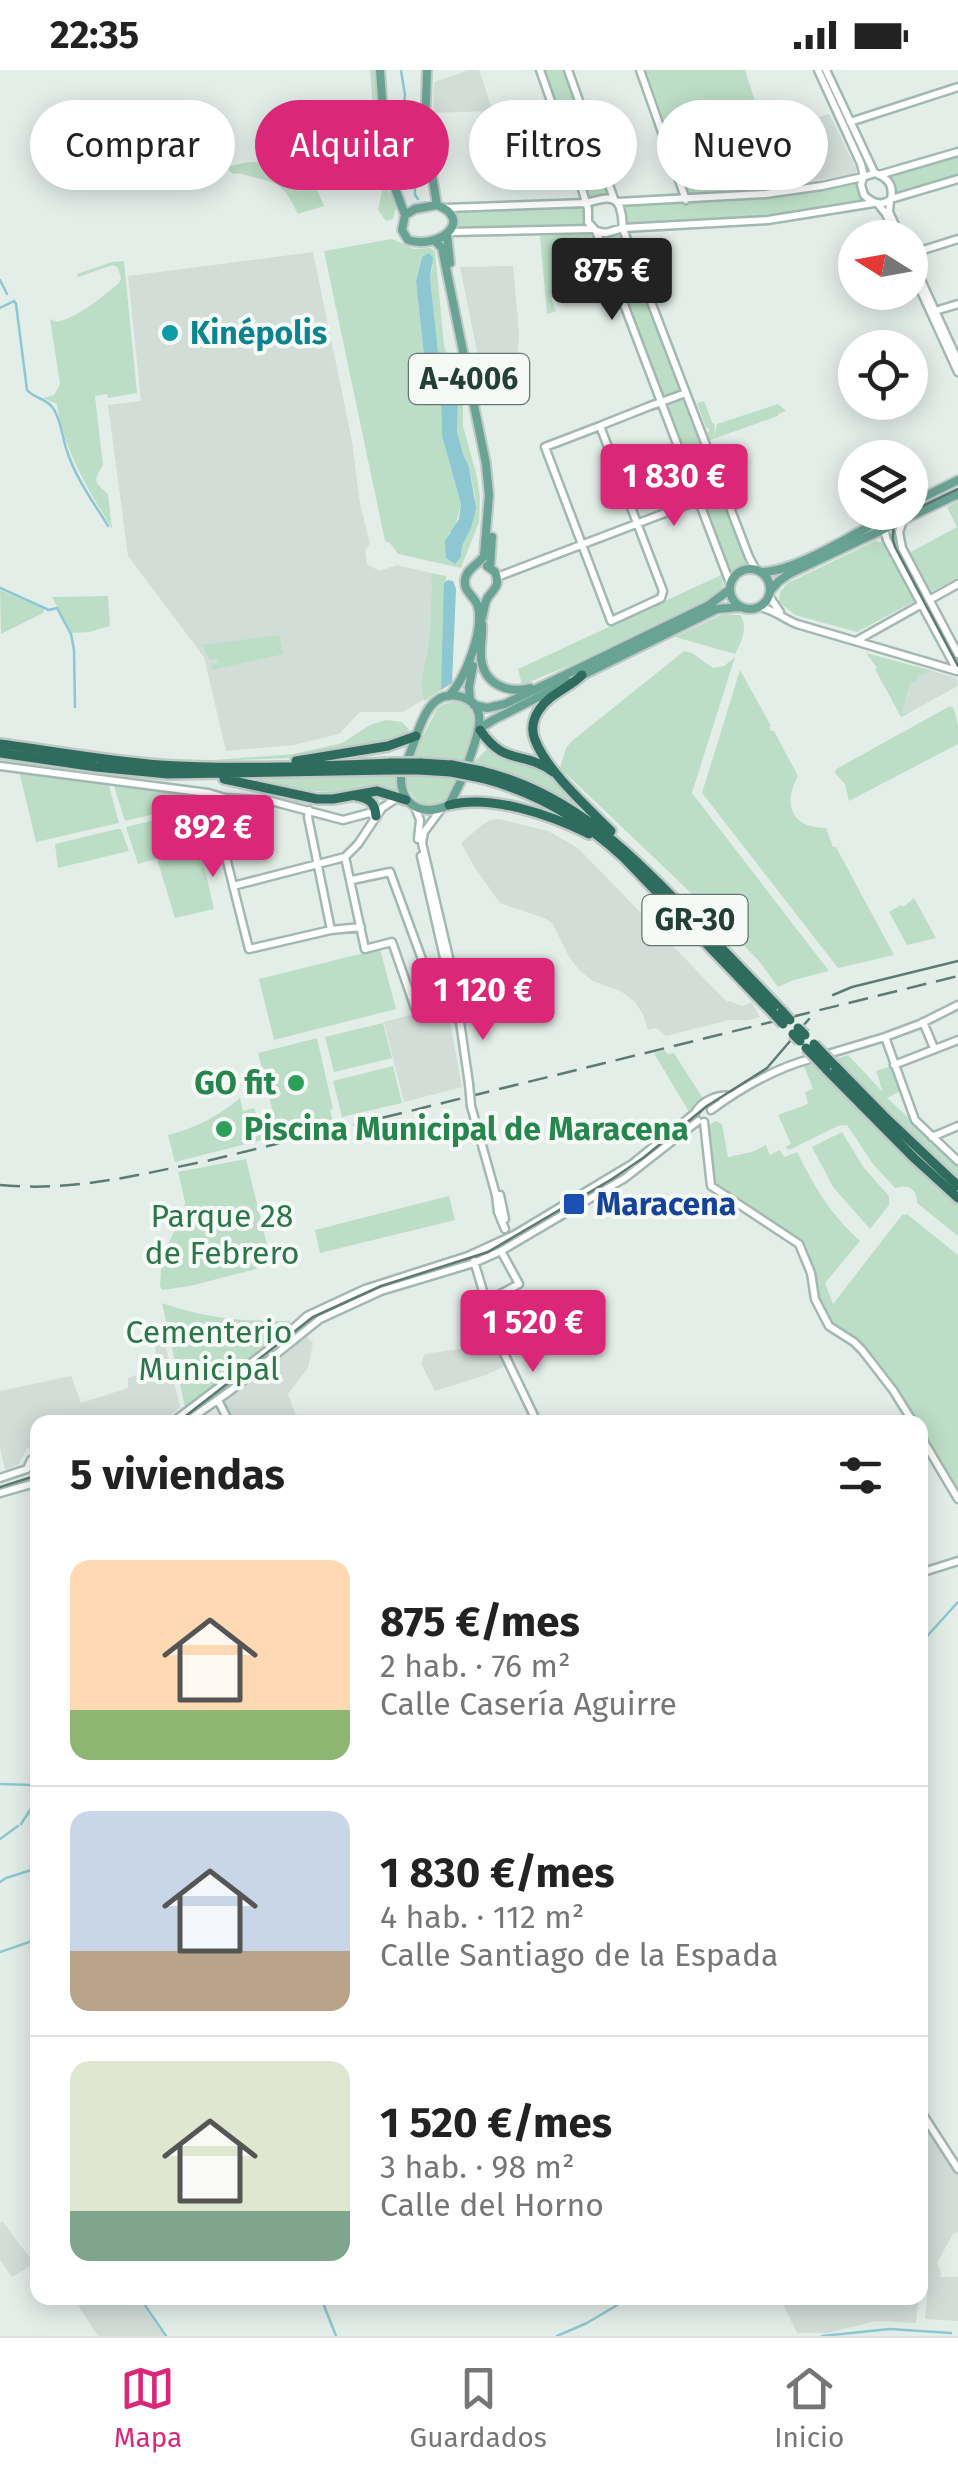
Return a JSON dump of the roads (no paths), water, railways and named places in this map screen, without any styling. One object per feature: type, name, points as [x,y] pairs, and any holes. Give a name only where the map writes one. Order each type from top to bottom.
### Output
[{"type":"highway","points":[[562,780],[534,739],[532,724],[545,702],[582,675]]},
{"type":"highway","points":[[480,729],[496,750],[542,765],[562,780],[623,842],[626,850]]},
{"type":"highway","points":[[259,768],[388,746],[416,736]]},
{"type":"highway","name":"GR-30","points":[[0,744],[142,764],[390,767]]},
{"type":"highway","name":"GR-30","points":[[0,753],[108,769],[202,775],[420,766],[516,781],[558,800],[626,850],[914,1158],[958,1198]]},
{"type":"highway","name":"GR-30","points":[[481,774],[553,805],[601,838],[760,994]]},
{"type":"highway","points":[[202,775],[317,799],[365,792],[406,798]]},
{"type":"highway","points":[[348,796],[365,798],[372,803],[376,816]]},
{"type":"highway","points":[[445,806],[471,801],[560,820],[590,834],[631,865]]},
{"type":"highway","name":"GR-30","points":[[831,1068],[958,1186]]},
{"type":"main road","points":[[380,70],[387,167],[405,215],[402,230],[408,240],[420,243],[448,234]]},
{"type":"main road","name":"A-4006","points":[[427,70],[425,133],[441,207],[452,218],[448,234],[450,260],[493,475],[490,568]]},
{"type":"main road","points":[[405,215],[414,209],[441,207]]},
{"type":"main road","name":"A-4006","points":[[434,240],[442,248],[488,478],[489,508],[482,561],[469,570],[464,580],[479,612],[471,657],[462,680],[449,696]]},
{"type":"main road","points":[[928,495],[958,480]]},
{"type":"main road","points":[[928,509],[958,494]]},
{"type":"main road","points":[[408,758],[436,700],[459,696],[496,708],[709,605],[730,586],[738,572],[749,568],[771,572],[871,530]]},
{"type":"main road","points":[[480,729],[495,718],[718,609],[760,607],[784,577],[877,530]]},
{"type":"main road","points":[[468,763],[480,729],[469,682],[488,598],[496,590],[497,577],[490,568],[476,566]]},
{"type":"main road","points":[[759,571],[769,583],[769,594]]},
{"type":"main road","points":[[730,586],[732,599],[740,607]]},
{"type":"main road","points":[[474,597],[488,598]]},
{"type":"main road","points":[[482,624],[482,661],[493,682],[518,691],[549,683]]},
{"type":"main road","points":[[402,775],[406,798],[430,810],[445,806],[462,779]]},
{"type":"street","points":[[540,70],[551,100]]},
{"type":"street","points":[[568,70],[620,208],[619,226],[749,557],[759,571]]},
{"type":"street","points":[[640,70],[686,200]]},
{"type":"street","points":[[818,70],[861,164],[862,192],[889,220]]},
{"type":"street","points":[[826,70],[877,174],[891,185],[893,220]]},
{"type":"street","points":[[850,122],[958,88]]},
{"type":"street","points":[[441,207],[589,205],[603,198],[686,200],[777,193],[864,177],[958,152]]},
{"type":"street","points":[[448,234],[595,230],[606,233],[619,226],[768,220],[891,200],[958,179]]},
{"type":"street","points":[[574,203],[582,190]]},
{"type":"street","points":[[582,190],[589,205],[588,222],[595,230],[730,586]]},
{"type":"street","points":[[627,240],[636,227]]},
{"type":"street","points":[[928,249],[958,239]]},
{"type":"street","points":[[928,295],[958,361]]},
{"type":"street","points":[[935,311],[958,304]]},
{"type":"street","points":[[928,306],[958,372]]},
{"type":"street","points":[[600,426],[663,594],[612,621],[545,446],[686,393]]},
{"type":"street","points":[[497,577],[699,500]]},
{"type":"street","points":[[884,530],[955,657],[958,671]]},
{"type":"street","points":[[900,530],[900,543],[925,602]]},
{"type":"street","points":[[873,534],[887,540]]},
{"type":"street","points":[[862,642],[870,633],[958,584]]},
{"type":"street","points":[[769,594],[787,620]]},
{"type":"street","points":[[760,607],[787,620],[958,671]]},
{"type":"street","points":[[862,642],[870,633]]},
{"type":"street","points":[[940,664],[955,657]]},
{"type":"street","points":[[0,766],[271,801],[348,820],[364,814],[376,816]]},
{"type":"street","points":[[364,814],[372,803],[388,793]]},
{"type":"street","points":[[214,795],[212,802],[249,949],[331,930],[350,930],[360,924]]},
{"type":"street","points":[[233,886],[348,855],[382,808],[406,798],[420,820],[420,851],[454,993]]},
{"type":"street","points":[[445,806],[424,832],[422,843],[454,993],[448,1002]]},
{"type":"street","points":[[309,810],[331,930]]},
{"type":"street","points":[[348,855],[365,949],[392,942],[415,1008],[448,1002]]},
{"type":"street","points":[[351,880],[390,872],[438,1003]]},
{"type":"street","points":[[448,1002],[453,1008],[463,1004],[462,994],[454,993]]},
{"type":"street","points":[[828,1054],[885,1037],[958,1005]]},
{"type":"street","points":[[458,1008],[471,1106],[496,1195],[500,1195],[508,1238]]},
{"type":"street","points":[[923,1022],[934,1049]]},
{"type":"street","points":[[885,1037],[913,1116],[958,1160]]},
{"type":"street","points":[[894,1065],[958,1040]]},
{"type":"street","points":[[710,1110],[783,1067],[810,1059]]},
{"type":"street","points":[[731,1096],[719,1094],[697,1108],[710,1186],[799,1244],[811,1273],[815,1298],[829,1326],[854,1342],[871,1360],[908,1415]]},
{"type":"street","points":[[702,1105],[710,1110]]},
{"type":"street","points":[[182,1415],[276,1344],[365,1289],[475,1253],[587,1202],[644,1165],[699,1118],[710,1118],[710,1110]]},
{"type":"street","points":[[932,1136],[958,1126]]},
{"type":"street","points":[[196,1415],[310,1321],[382,1291],[474,1263],[501,1251],[508,1238]]},
{"type":"street","points":[[487,1300],[519,1284],[501,1251]]},
{"type":"street","points":[[475,1253],[474,1263],[498,1341],[535,1415]]},
{"type":"street","points":[[218,1400],[226,1415]]},
{"type":"street","points":[[928,1448],[958,1498]]},
{"type":"street","points":[[30,1460],[30,1479]]},
{"type":"street","points":[[0,1478],[27,1468]]},
{"type":"street","points":[[0,1493],[30,1485]]},
{"type":"street","points":[[928,1570],[958,1561]]},
{"type":"street","points":[[928,2122],[958,2169]]},
{"type":"water","points":[[429,253],[433,258],[430,278],[438,351],[458,402],[457,432],[469,467],[476,508],[461,557],[455,564],[446,558],[445,541],[459,519],[461,504],[442,436],[441,397],[424,355],[416,282],[422,257]]},
{"type":"water","points":[[453,581],[456,589],[452,683],[441,690],[444,583]]},
{"type":"waterway","points":[[401,70],[405,95],[402,122],[418,199]]},
{"type":"waterway","points":[[0,280],[7,294]]},
{"type":"waterway","points":[[0,308],[14,301],[16,304],[27,390],[53,408],[76,473],[108,526]]},
{"type":"waterway","points":[[0,588],[49,610],[57,608],[71,634],[74,650],[75,707]]},
{"type":"waterway","points":[[928,1635],[958,1602]]},
{"type":"waterway","points":[[0,1784],[30,1785]]},
{"type":"waterway","points":[[21,1824],[30,1810]]},
{"type":"waterway","points":[[0,1839],[18,1826]]},
{"type":"waterway","points":[[0,1882],[30,1870]]},
{"type":"waterway","points":[[0,1952],[30,1942]]},
{"type":"waterway","points":[[145,2305],[166,2336]]},
{"type":"waterway","points":[[324,2305],[336,2336]]},
{"type":"waterway","points":[[557,2336],[617,2305]]},
{"type":"waterway","points":[[822,2336],[890,2329],[951,2333]]},
{"type":"tram line","points":[[928,503],[958,489]]},
{"type":"tram line","points":[[894,530],[895,547],[958,666]]},
{"type":"tram line","points":[[833,995],[958,961]]},
{"type":"tram line","points":[[187,1415],[313,1317],[381,1286],[488,1252],[612,1179],[707,1106],[767,1068],[809,1019]]},
{"type":"tram line","points":[[0,1487],[30,1478]]},
{"type":"railway","points":[[0,1185],[79,1184],[207,1161],[958,976]]},
{"type":"place","name":"Kinépolis","points":[[170,333]]},
{"type":"place","name":"GO fit","points":[[296,1083]]},
{"type":"place","name":"Piscina Municipal de Maracena","points":[[224,1129]]},
{"type":"place","name":"Maracena","points":[[574,1204]]},
{"type":"park label","name":"Parque 28 de Febrero","points":[[222,1234]]},
{"type":"park label","name":"Cementerio Municipal","points":[[209,1350]]}]
